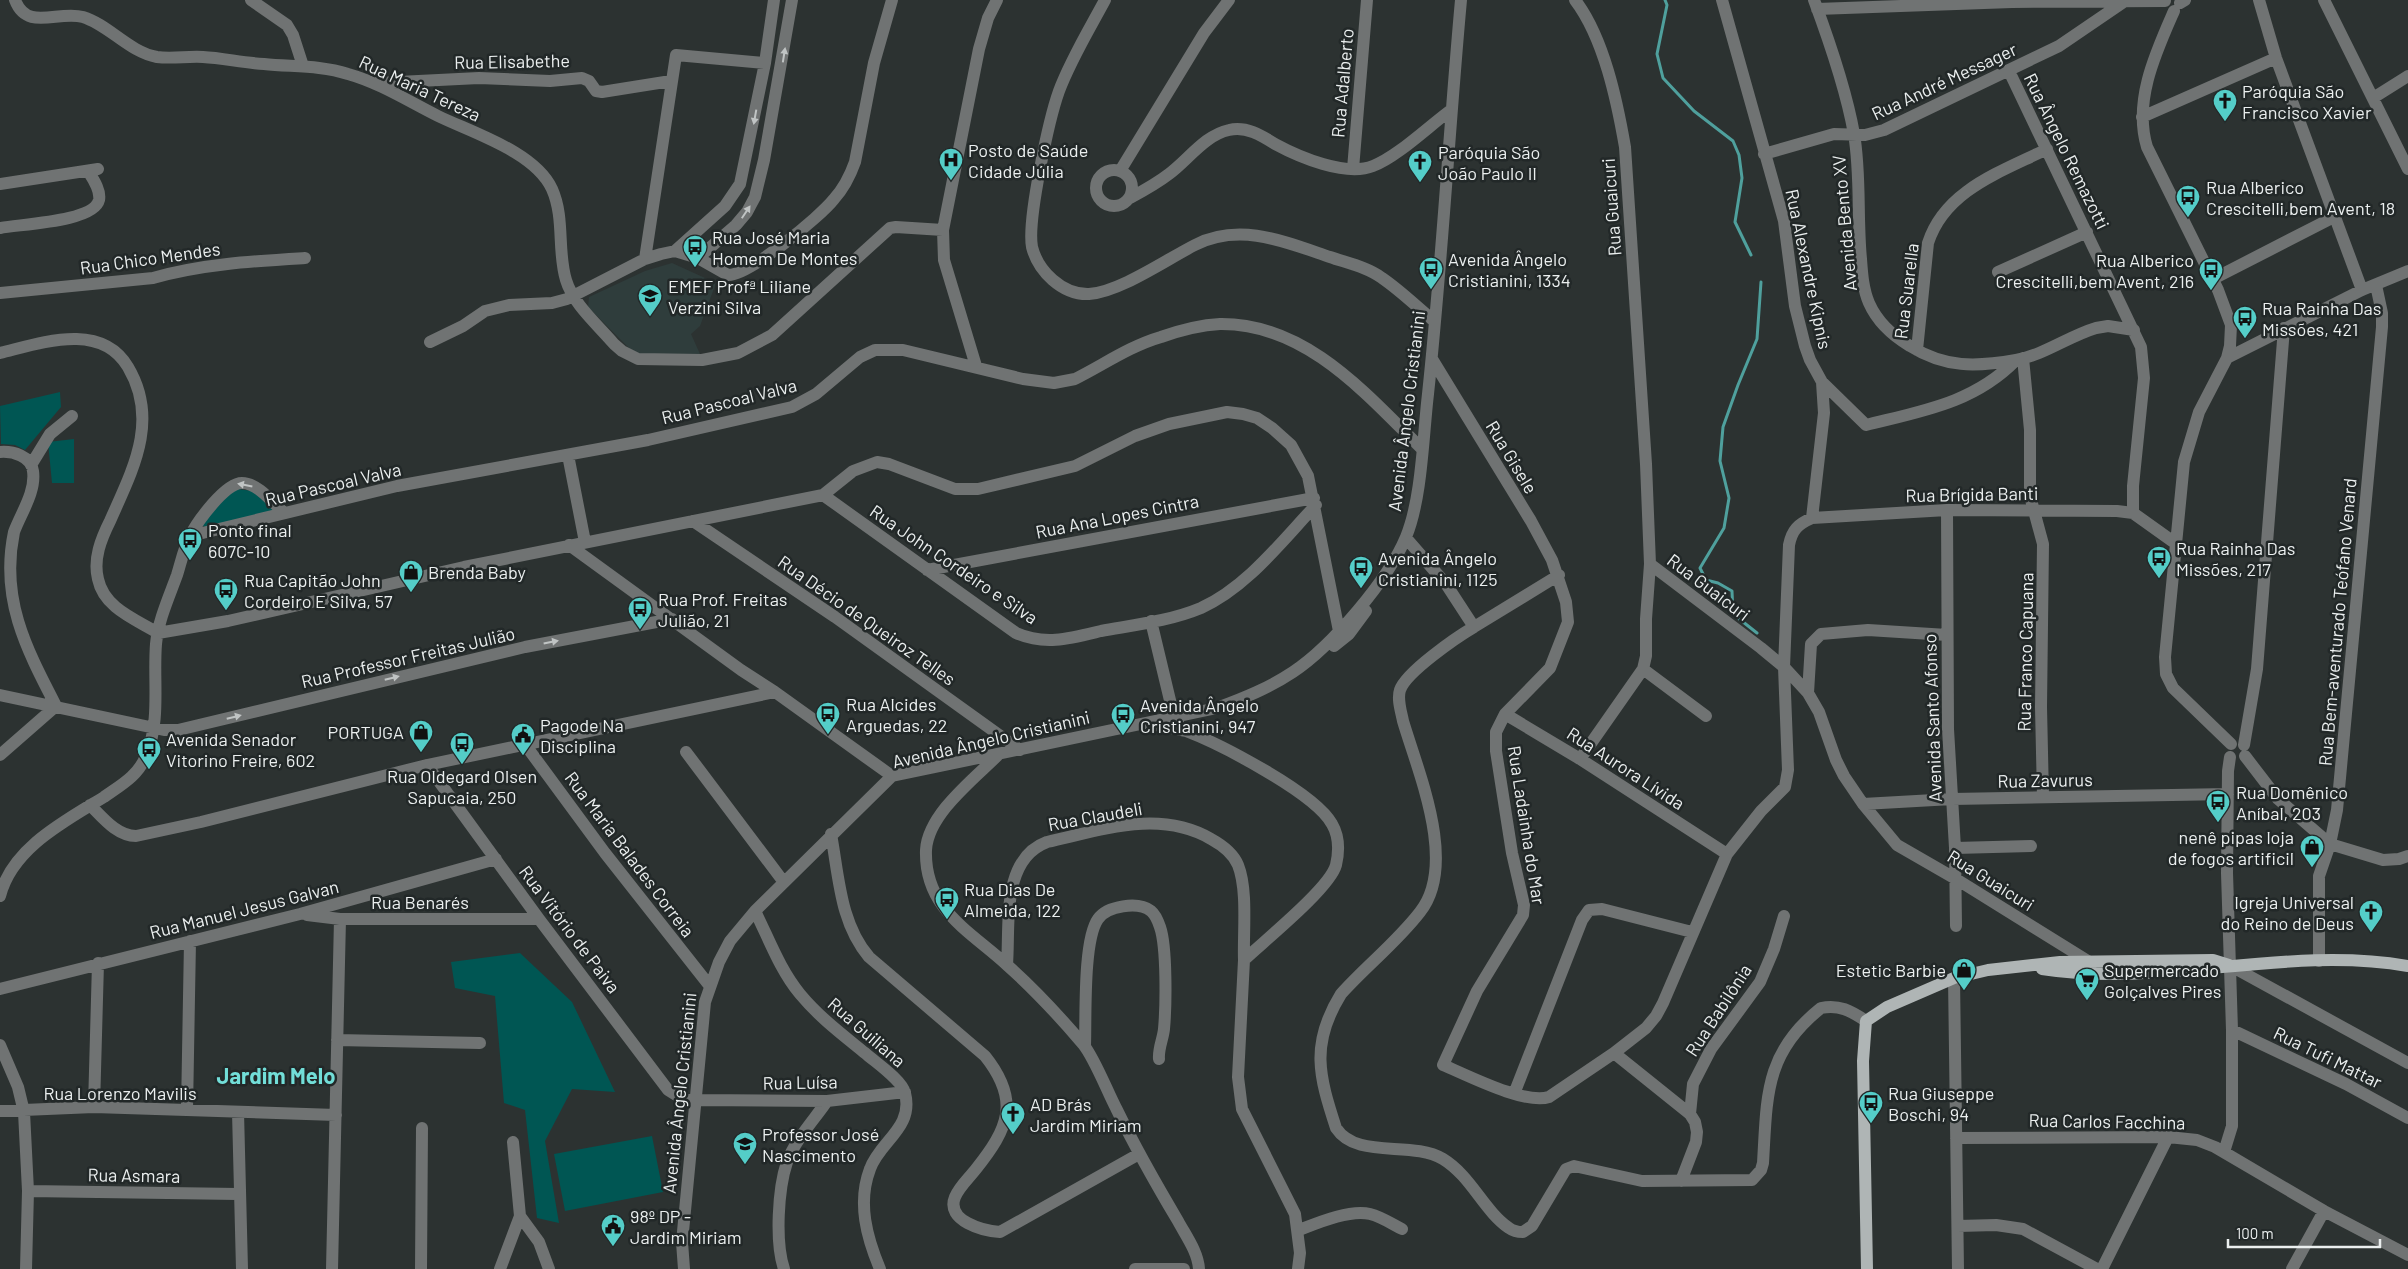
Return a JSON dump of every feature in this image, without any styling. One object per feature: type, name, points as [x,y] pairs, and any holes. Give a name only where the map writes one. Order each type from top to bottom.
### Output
[{"type":"main road","points":[[1867,1269],[1863,1061],[1866,1021],[1887,1007],[1954,978],[1988,970],[2088,961],[2213,960],[2229,965]]},
{"type":"main road","points":[[2029,967],[2061,972],[2096,973],[2215,969],[2229,965],[2319,961],[2385,962],[2408,966]]},
{"type":"street","name":"Rua Maria Tereza","points":[[15,0],[18,8],[26,16],[34,18],[80,16],[97,23],[140,50],[156,56],[204,57],[303,66],[346,73],[377,83],[438,116],[485,137],[532,164],[544,175],[557,203],[564,272],[574,296],[614,344],[630,356],[663,360],[722,357],[754,346],[772,335],[890,228],[943,230]]},
{"type":"street","points":[[251,0],[290,29],[303,66]]},
{"type":"street","points":[[430,342],[463,326],[485,311],[496,308],[552,303],[574,296],[645,259],[675,251],[725,206],[740,184],[765,63],[774,0]]},
{"type":"street","points":[[698,258],[736,225],[747,212],[754,196],[768,141],[792,0]]},
{"type":"street","points":[[675,251],[698,258],[728,274],[739,274],[817,217],[843,189],[855,162],[874,63],[892,0]]},
{"type":"street","points":[[976,366],[944,260],[943,230],[979,49],[988,18],[997,0]]},
{"type":"street","points":[[1105,0],[1067,71],[1050,123],[1031,233],[1035,256],[1047,275],[1063,287],[1079,293],[1100,292],[1137,276],[1197,244],[1228,234],[1252,234],[1272,238],[1366,269],[1381,277],[1434,321]]},
{"type":"street","points":[[1120,171],[1204,33],[1229,0]]},
{"type":"street","name":"Rua Adalberto","points":[[1353,169],[1367,0]]},
{"type":"street","name":"Avenida Ângelo Cristianini","points":[[684,1269],[682,1242],[704,1002],[709,985],[730,941],[783,881],[892,776],[1217,708],[1250,696],[1270,686],[1295,671],[1339,631],[1372,592],[1409,542],[1432,359],[1461,0]]},
{"type":"street","name":"Rua Guaicuri","points":[[1575,0],[1588,20],[1598,44],[1615,98],[1625,148],[1646,464],[1650,564],[1784,667],[1808,693],[1819,712],[1840,768],[1863,804],[1897,845],[1956,879],[2088,961]]},
{"type":"street","name":"Rua Alexandre Kipnis","points":[[1722,0],[1784,222],[1795,306],[1805,346],[1822,382],[1866,425],[1941,405],[1972,394],[1994,381],[2020,359]]},
{"type":"street","points":[[2259,0],[2276,58],[2362,290]]},
{"type":"street","points":[[2324,0],[2405,157],[2408,169]]},
{"type":"street","points":[[1816,5],[2057,1],[2132,1],[2173,4],[2147,85],[2142,117],[2143,133],[2147,147],[2213,279],[2231,325],[2232,335],[2227,358],[2199,412],[2189,440],[2181,478],[2165,657],[2166,674],[2173,688],[2238,751],[2278,800],[2330,844],[2383,860],[2399,859],[2408,856]]},
{"type":"street","name":"Rua André Messager","points":[[1764,154],[1834,134],[1865,135],[1884,130],[2059,46],[2132,1]]},
{"type":"street","name":"Avenida Bento XV","points":[[1816,5],[1836,66],[1854,135],[1859,232],[1865,292],[1877,317],[1890,332],[1916,350],[1936,360],[1970,365],[2020,359],[2096,328],[2108,326],[2134,330]]},
{"type":"street","points":[[645,259],[676,55],[765,63]]},
{"type":"street","points":[[2142,117],[2276,58]]},
{"type":"street","name":"Rua Ângelo Remazotti","points":[[2009,71],[2141,347],[2144,378],[2133,486],[2133,513]]},
{"type":"street","points":[[2373,98],[2408,76]]},
{"type":"street","name":"Rua Elisabethe","points":[[377,83],[479,78],[550,80],[582,78],[589,81],[596,91],[602,92],[671,81]]},
{"type":"street","points":[[1130,198],[1132,185],[1126,174],[1120,171],[1104,173],[1097,181],[1096,192],[1100,201],[1110,206],[1120,206],[1170,174],[1217,134],[1239,128],[1262,136],[1290,152],[1309,159],[1353,169],[1365,168],[1379,163],[1451,110]]},
{"type":"street","name":"Rua Suarella","points":[[1916,350],[1927,252],[1933,227],[1945,211],[1974,185],[2047,149]]},
{"type":"street","points":[[0,184],[93,170],[99,192],[96,205],[86,213],[67,218],[0,228]]},
{"type":"street","points":[[2213,279],[2336,216]]},
{"type":"street","points":[[1998,272],[2087,232]]},
{"type":"street","name":"Rua Chico Mendes","points":[[0,293],[153,278],[173,272],[263,260],[305,258]]},
{"type":"street","points":[[2227,358],[2362,290],[2408,271]]},
{"type":"street","name":"Rua Bem-aventurado Teófano Venard","points":[[2319,961],[2318,876],[2330,844],[2337,810],[2351,677],[2382,327],[2382,313],[2376,285]]},
{"type":"street","name":"Rua Pascoal Valva","points":[[190,536],[397,486],[648,440],[792,407],[816,394],[860,357],[874,350],[903,350],[1023,378],[1054,383],[1065,382],[1083,375],[1132,348],[1160,337],[1219,324],[1254,327],[1288,338],[1314,352],[1358,386],[1422,449]]},
{"type":"street","points":[[2224,1152],[2232,1126],[2228,794],[2257,669],[2284,328]]},
{"type":"street","points":[[0,353],[64,338],[82,339],[99,342],[111,349],[126,363],[142,403],[142,440],[134,465],[101,540],[96,569],[102,592],[111,604],[158,633],[228,621],[447,570],[822,495],[853,471],[868,464],[883,462],[955,489],[978,489],[1075,466],[1135,436],[1170,424],[1227,412],[1257,418],[1291,445],[1308,476],[1315,501],[1339,631]]},
{"type":"street","name":"Rua Gisele","points":[[1432,359],[1516,494],[1559,575]]},
{"type":"street","name":"Rua Franco Capuana","points":[[2020,359],[2030,430],[2029,480],[2033,510],[2043,544],[2042,797]]},
{"type":"street","points":[[1692,932],[1594,908],[1589,910],[1582,920],[1514,1094],[1537,1100],[1549,1097],[1614,1053],[1646,1028],[1663,1004],[1692,932],[1727,854],[1761,811],[1785,786],[1788,780],[1784,667],[1785,603],[1791,535],[1798,526],[1812,518],[1824,413],[1822,382]]},
{"type":"street","points":[[31,465],[50,434],[72,416]]},
{"type":"street","points":[[0,452],[12,452],[20,455],[31,465],[33,478],[29,498],[14,532],[6,565],[5,588],[15,626],[56,706],[0,755]]},
{"type":"street","points":[[568,454],[585,542]]},
{"type":"street","points":[[0,896],[9,873],[21,858],[65,820],[135,774],[146,756],[153,726],[157,688],[158,633],[190,536],[204,514],[235,484],[244,483],[258,490],[284,513]]},
{"type":"street","name":"Rua John Cordeiro e Silva","points":[[822,495],[1016,633],[1036,640],[1061,640],[1179,616],[1218,598],[1241,582],[1265,559],[1315,501]]},
{"type":"street","name":"Rua Ana Lopes Cintra","points":[[928,570],[1315,501]]},
{"type":"street","name":"Rua Brígida Banti","points":[[1812,518],[1947,510],[2117,511],[2133,513]]},
{"type":"street","name":"Avenida Santo Afonso","points":[[1947,510],[1948,729],[1955,848],[1956,926]]},
{"type":"street","points":[[2133,513],[2175,543]]},
{"type":"street","name":"Rua Décio de Queiroz Telles","points":[[692,521],[835,618],[1020,750]]},
{"type":"street","points":[[1186,732],[1192,726],[1194,720],[1242,707],[1287,682],[1349,634],[1409,542],[1446,584],[1474,627]]},
{"type":"street","points":[[569,545],[672,618],[741,670],[775,692],[892,776]]},
{"type":"street","points":[[1580,759],[1642,669],[1646,656],[1646,619],[1650,564]]},
{"type":"street","points":[[1559,575],[1458,637],[1408,677],[1401,689],[1400,702],[1403,720],[1436,838],[1435,873],[1427,900],[1421,910],[1341,994],[1327,1022],[1320,1057],[1320,1071],[1336,1128],[1347,1140],[1358,1145],[1416,1149],[1443,1160],[1474,1188],[1510,1230],[1523,1232],[1532,1226],[1561,1176],[1570,1167],[1579,1166],[1642,1181],[1745,1181],[1757,1176],[1763,1163],[1769,1084],[1778,1057],[1784,1048],[1821,1008],[1829,1006],[1847,1009],[1866,1021]]},
{"type":"street","name":"Rua Ladainha do Mar","points":[[1514,1094],[1443,1065],[1476,991],[1523,915],[1524,905],[1514,867],[1496,751],[1496,732],[1505,714],[1545,675],[1556,656],[1568,622],[1568,614],[1559,575]]},
{"type":"street","name":"Rua Professor Freitas Julião","points":[[0,695],[171,730],[189,728],[525,647],[672,618]]},
{"type":"street","points":[[1151,621],[1174,717],[1186,732]]},
{"type":"street","points":[[1808,693],[1811,644],[1820,634],[1868,630],[1947,635]]},
{"type":"street","points":[[1642,669],[1706,716]]},
{"type":"street","points":[[90,805],[117,830],[130,836],[136,836],[201,822],[427,764],[775,692]]},
{"type":"street","name":"Rua Aurora Lívida","points":[[1505,714],[1580,759],[1727,854]]},
{"type":"street","points":[[1146,723],[1186,732],[1246,761],[1297,790],[1325,814],[1337,835],[1336,866],[1326,884],[1244,960]]},
{"type":"street","name":"Rua Maria Balades Correia","points":[[524,743],[605,853],[709,985]]},
{"type":"street","points":[[686,752],[783,881]]},
{"type":"street","points":[[998,755],[948,805],[935,823],[926,849],[928,870],[933,888],[955,923],[1007,965],[1085,1046],[1139,1154],[1194,1250],[1199,1269]]},
{"type":"street","name":"Rua Vitório de Paiva","points":[[427,764],[539,919],[668,1090],[684,1100],[695,1100]]},
{"type":"street","name":"Rua Zavurus","points":[[1863,804],[1952,799],[2228,794]]},
{"type":"street","name":"Rua Claudeli","points":[[1007,965],[1012,887],[1016,871],[1026,855],[1038,845],[1146,823],[1170,824],[1198,831],[1218,842],[1234,856],[1241,874],[1243,887],[1244,960],[1238,1059],[1242,1109],[1296,1214],[1299,1230],[1298,1269]]},
{"type":"street","points":[[831,834],[844,907],[850,928],[859,945],[870,957],[985,1056],[996,1070],[1004,1086],[1006,1102],[1001,1133],[995,1145],[955,1198],[954,1206],[958,1215],[978,1228],[1000,1232],[1139,1154]]},
{"type":"street","points":[[1955,848],[2032,846]]},
{"type":"street","name":"Rua Manuel Jesus Galvan","points":[[0,989],[300,914],[496,859]]},
{"type":"street","points":[[1085,1046],[1089,947],[1092,930],[1098,919],[1107,911],[1121,907],[1139,907],[1149,909],[1157,917],[1161,929],[1165,981],[1164,1028],[1159,1059]]},
{"type":"street","name":"Rua Guiliana","points":[[755,911],[783,969],[800,994],[819,1015],[892,1076],[905,1092],[906,1116],[902,1125],[874,1159],[867,1180],[864,1218],[868,1239],[880,1269]]},
{"type":"street","name":"Rua Benarés","points":[[300,914],[340,919],[539,919]]},
{"type":"street","name":"Rua Babilônia","points":[[1681,1180],[1697,1137],[1695,1122],[1690,1114],[1693,1084],[1711,1049],[1760,982],[1774,949],[1784,916]]},
{"type":"street","points":[[332,1269],[340,919]]},
{"type":"street","points":[[187,1110],[190,941]]},
{"type":"street","points":[[2088,961],[2096,973]]},
{"type":"street","points":[[94,1107],[98,963]]},
{"type":"street","points":[[2229,965],[2408,1063]]},
{"type":"street","points":[[1954,978],[1958,1269]]},
{"type":"street","name":"Rua Tufi Mattar","points":[[2232,1030],[2346,1084],[2408,1118]]},
{"type":"street","points":[[337,1040],[480,1043]]},
{"type":"street","points":[[0,1045],[18,1087],[24,1112],[32,1253],[26,1269]]},
{"type":"street","points":[[1614,1053],[1690,1114]]},
{"type":"street","name":"Rua Luísa","points":[[695,1100],[827,1101],[905,1092]]},
{"type":"street","points":[[784,1269],[778,1245],[783,1180],[787,1162],[793,1150],[827,1101]]},
{"type":"street","name":"Rua Lorenzo Mavilis","points":[[0,1111],[24,1112],[94,1107],[336,1115]]},
{"type":"street","points":[[238,1112],[238,1194],[242,1269]]},
{"type":"street","points":[[421,1269],[422,1128]]},
{"type":"street","points":[[2102,1269],[2168,1137]]},
{"type":"street","name":"Rua Carlos Facchina","points":[[1956,1138],[2168,1137],[2197,1140],[2224,1152],[2324,1211],[2408,1255]]},
{"type":"street","points":[[500,1269],[520,1216],[513,1142]]},
{"type":"street","name":"Rua Asmara","points":[[28,1191],[238,1194]]},
{"type":"street","points":[[2292,1269],[2324,1211]]},
{"type":"street","points":[[1299,1230],[1321,1222],[1360,1213],[1379,1216],[1402,1229]]},
{"type":"street","points":[[520,1216],[539,1242],[549,1269]]},
{"type":"street","points":[[1958,1226],[1996,1225],[2023,1229],[2097,1269]]},
{"type":"street","points":[[1135,1269],[1176,1268]]},
{"type":"shaded area","name":"EMEF Profª Liliane Verzini Silva","points":[[672,263],[716,283],[700,326],[691,334],[700,354],[637,356],[588,307],[589,297],[645,271]]},
{"type":"shaded area","points":[[60,392],[61,407],[25,450],[15,445],[1,444],[0,406]]},
{"type":"shaded area","points":[[74,439],[74,483],[52,483],[48,442]]},
{"type":"shaded area","points":[[237,489],[253,491],[276,513],[210,529],[203,526],[203,523],[230,493]]},
{"type":"shaded area","points":[[520,953],[572,1002],[615,1092],[572,1089],[545,1141],[559,1223],[537,1218],[525,1110],[504,1103],[495,996],[455,988],[451,962]]},
{"type":"shaded area","points":[[652,1136],[663,1192],[565,1211],[554,1154]]},
{"type":"waterway","points":[[1665,0],[1667,5],[1657,54],[1663,78],[1694,111],[1733,141],[1739,155],[1742,178],[1735,222],[1751,255]]},
{"type":"waterway","points":[[1757,633],[1733,614],[1732,591],[1718,583],[1706,580],[1700,568],[1724,528],[1729,498],[1720,461],[1723,427],[1757,339],[1761,282]]},
{"type":"place","name":"Paróquia São Francisco Xavier","points":[[2225,122]]},
{"type":"place","name":"Posto de Saúde Cidade Júlia","points":[[951,181]]},
{"type":"place","name":"Paróquia São João Paulo II","points":[[1420,183]]},
{"type":"place","name":"Rua Alberico Crescitelli,bem Avent, 18","points":[[2188,218]]},
{"type":"place","name":"Rua José Maria Homem De Montes","points":[[695,268]]},
{"type":"place","name":"Avenida Ângelo Cristianini, 1334","points":[[1431,290]]},
{"type":"place","name":"Rua Alberico Crescitelli,bem Avent, 216","points":[[2211,291]]},
{"type":"place","name":"EMEF Profª Liliane Verzini Silva","points":[[650,317]]},
{"type":"place","name":"Rua Rainha Das Missões, 421","points":[[2245,339]]},
{"type":"place","name":"Ponto final 607C-10","points":[[190,561]]},
{"type":"place","name":"Rua Rainha Das Missões, 217","points":[[2159,579]]},
{"type":"place","name":"Avenida Ângelo Cristianini, 1125","points":[[1361,589]]},
{"type":"place","name":"Brenda Baby","points":[[411,593]]},
{"type":"place","name":"Rua Capitão John Cordeiro E Silva, 57","points":[[226,611]]},
{"type":"place","name":"Rua Prof. Freitas Julião, 21","points":[[640,630]]},
{"type":"place","name":"Rua Alcides Arguedas, 22","points":[[828,735]]},
{"type":"place","name":"Avenida Ângelo Cristianini, 947","points":[[1123,736]]},
{"type":"place","name":"PORTUGA","points":[[421,753]]},
{"type":"place","name":"Pagode Na Disciplina","points":[[523,756]]},
{"type":"place","name":"Rua Oldegard Olsen Sapucaia, 250","points":[[462,765]]},
{"type":"place","name":"Avenida Senador Vitorino Freire, 602","points":[[149,770]]},
{"type":"place","name":"Rua Domênico Aníbal, 203","points":[[2218,823]]},
{"type":"place","name":"nenê pipas loja de fogos artificil","points":[[2312,868]]},
{"type":"place","name":"Rua Dias De Almeida, 122","points":[[947,920]]},
{"type":"place","name":"Igreja Universal do Reino de Deus","points":[[2371,933]]},
{"type":"place","name":"Estetic Barbie","points":[[1964,991]]},
{"type":"place","name":"Supermercado Golçalves Pires","points":[[2087,1001]]},
{"type":"place","name":"Rua Giuseppe Boschi, 94","points":[[1871,1124]]},
{"type":"place","name":"AD Brás Jardim Miriam","points":[[1013,1135]]},
{"type":"place","name":"Professor José Nascimento","points":[[745,1165]]},
{"type":"place","name":"98º DP - Jardim Miriam","points":[[613,1247]]},
{"type":"district","name":"Jardim Melo","points":[[276,1075]]}]
